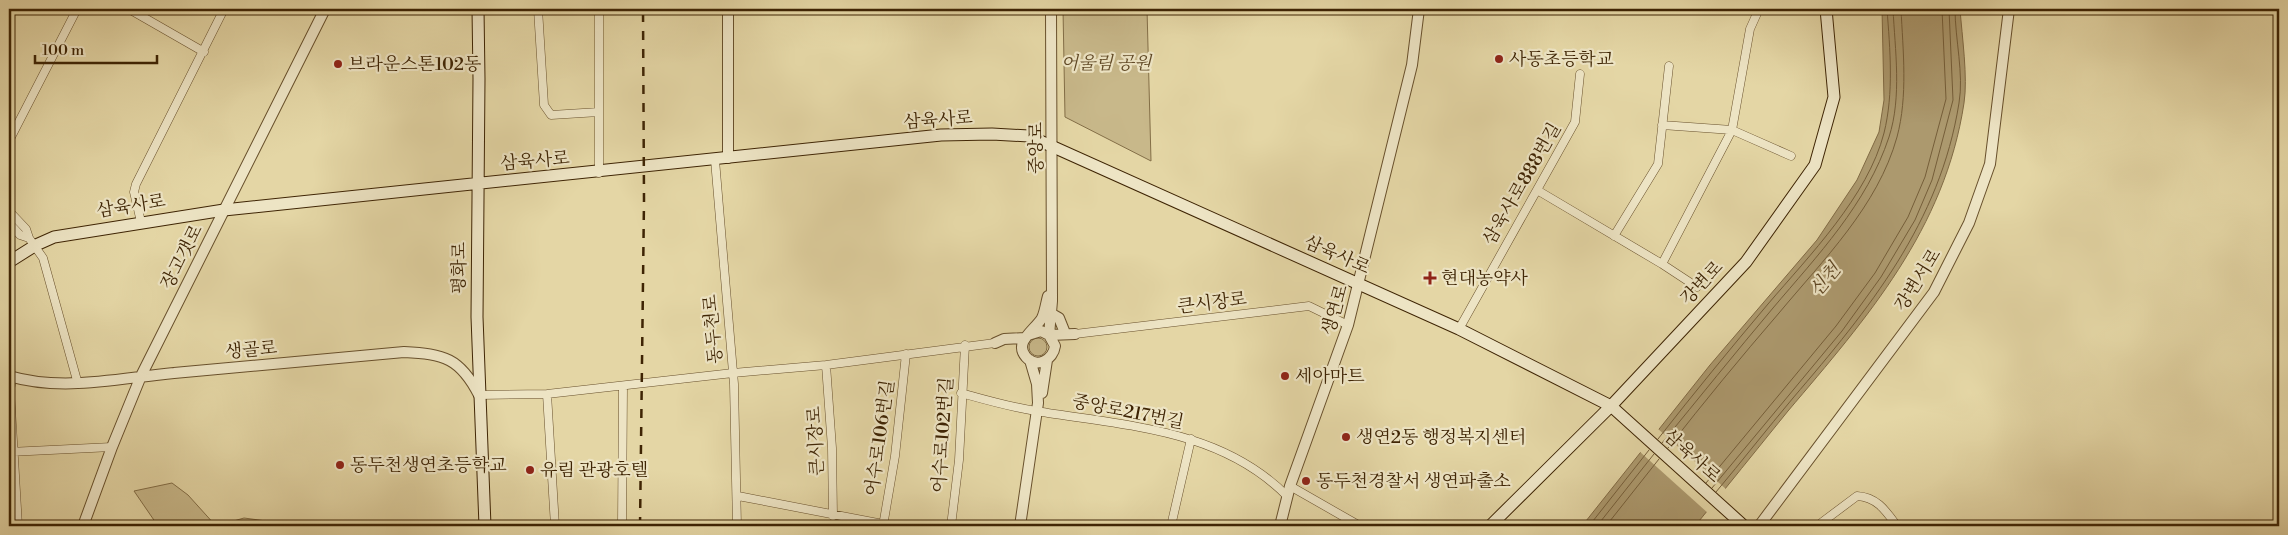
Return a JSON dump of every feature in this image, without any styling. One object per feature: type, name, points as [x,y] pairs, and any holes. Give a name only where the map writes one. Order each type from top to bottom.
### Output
[{"type":"main road","name":"평화로","points":[[478,9],[477,184],[480,395],[485,526]]},
{"type":"main road","name":"강변로","points":[[1490,526],[1611,406],[1746,262],[1816,164],[1834,97],[1826,9]]},
{"type":"main road","name":"삼육사로","points":[[9,262],[32,241],[224,210],[942,135],[992,134],[1029,136],[1459,329],[1611,406],[1744,526]]},
{"type":"street","points":[[9,141],[77,9]]},
{"type":"street","points":[[128,9],[204,52]]},
{"type":"street","points":[[141,222],[134,192],[136,184],[224,9]]},
{"type":"street","name":"장고갯로","points":[[83,526],[141,376],[325,9]]},
{"type":"street","points":[[538,9],[544,105],[551,115],[599,112]]},
{"type":"street","points":[[599,9],[599,172]]},
{"type":"street","points":[[728,9],[728,158]]},
{"type":"street","name":"중앙로","points":[[1051,9],[1053,146],[1051,288]]},
{"type":"street","name":"생연로","points":[[1280,526],[1290,486],[1348,325],[1412,65],[1419,9]]},
{"type":"street","points":[[1662,264],[1732,130],[1750,30],[1759,9]]},
{"type":"street","name":"강변서로","points":[[1759,526],[1934,292],[1969,223],[1990,164],[2009,9]]},
{"type":"street","points":[[1614,236],[1658,164],[1668,66]]},
{"type":"street","name":"삼육사로888번길","points":[[1459,329],[1575,122],[1580,74]]},
{"type":"street","points":[[9,122],[16,127]]},
{"type":"street","points":[[1662,125],[1732,130],[1791,156]]},
{"type":"street","name":"동두천로","points":[[715,160],[733,372],[738,496],[737,526]]},
{"type":"street","points":[[1537,190],[1662,264],[1697,287]]},
{"type":"street","points":[[9,211],[26,229],[43,258],[78,384]]},
{"type":"street","points":[[9,223],[20,235],[32,241]]},
{"type":"street","points":[[1051,288],[1052,314],[1049,335],[1055,346]]},
{"type":"street","points":[[1025,340],[1042,318],[1051,288]]},
{"type":"street","name":"큰시장로","points":[[1070,333],[1309,306],[1348,325]]},
{"type":"street","points":[[1052,314],[1059,318],[1070,333]]},
{"type":"street","points":[[480,395],[547,394],[733,372],[826,365],[965,345],[1010,344],[1025,340],[1041,331],[1049,335],[1070,333]]},
{"type":"street","points":[[1030,360],[1038,363],[1047,360],[1053,354],[1055,346],[1070,333]]},
{"type":"street","points":[[1020,526],[1038,407],[1037,384],[1025,340]]},
{"type":"street","name":"어수로102번길","points":[[951,526],[958,460],[965,345]]},
{"type":"street","name":"생골로","points":[[11,377],[37,384],[78,384],[141,376],[404,352],[449,360],[464,370],[480,395]]},
{"type":"street","name":"어수로106번길","points":[[883,525],[895,456],[906,354]]},
{"type":"street","points":[[1038,407],[1047,360]]},
{"type":"street","name":"큰시장로","points":[[826,365],[832,448],[833,516]]},
{"type":"street","points":[[11,377],[12,452],[18,526]]},
{"type":"street","points":[[622,526],[623,386]]},
{"type":"street","points":[[961,393],[1038,407]]},
{"type":"street","points":[[547,394],[555,526]]},
{"type":"street","name":"중앙로217번길","points":[[1038,407],[1152,428],[1191,439],[1236,460],[1272,480],[1288,496]]},
{"type":"street","points":[[1171,526],[1191,439]]},
{"type":"street","points":[[12,452],[112,447]]},
{"type":"street","points":[[1290,486],[1360,526]]},
{"type":"street","points":[[738,496],[883,525]]},
{"type":"street","points":[[1817,526],[1857,496],[1872,499],[1884,508],[1897,526]]},
{"type":"green space","name":"어울림 공원","points":[[1063,9],[1147,9],[1151,161],[1065,117]]},
{"type":"green space","points":[[1034,338],[1042,338],[1047,343],[1045,354],[1034,356],[1029,351],[1029,343]]},
{"type":"green space","points":[[172,483],[188,495],[216,526],[158,526],[134,491]]},
{"type":"green space","points":[[244,518],[303,526],[216,526]]},
{"type":"water","name":"신천","points":[[1882,9],[1960,9],[1965,69],[1964,103],[1954,149],[1940,191],[1921,231],[1873,306],[1695,526],[1582,526],[1710,365],[1817,240],[1857,180],[1879,132],[1884,100]]},
{"type":"pier","points":[[1657,428],[1727,490],[1709,514],[1639,451]]},
{"type":"railway","points":[[640,526],[644,200],[643,9]]},
{"type":"place","name":"사동초등학교","points":[[1499,59]]},
{"type":"place","name":"브라운스톤102동","points":[[338,64]]},
{"type":"place","name":"현대농약사","points":[[1430,278]]},
{"type":"place","name":"세아마트","points":[[1285,376]]},
{"type":"place","name":"생연2동 행정복지센터","points":[[1346,437]]},
{"type":"place","name":"동두천생연초등학교","points":[[340,465]]},
{"type":"place","name":"유림 관광호텔","points":[[530,470]]},
{"type":"place","name":"동두천경찰서 생연파출소","points":[[1306,481]]}]
